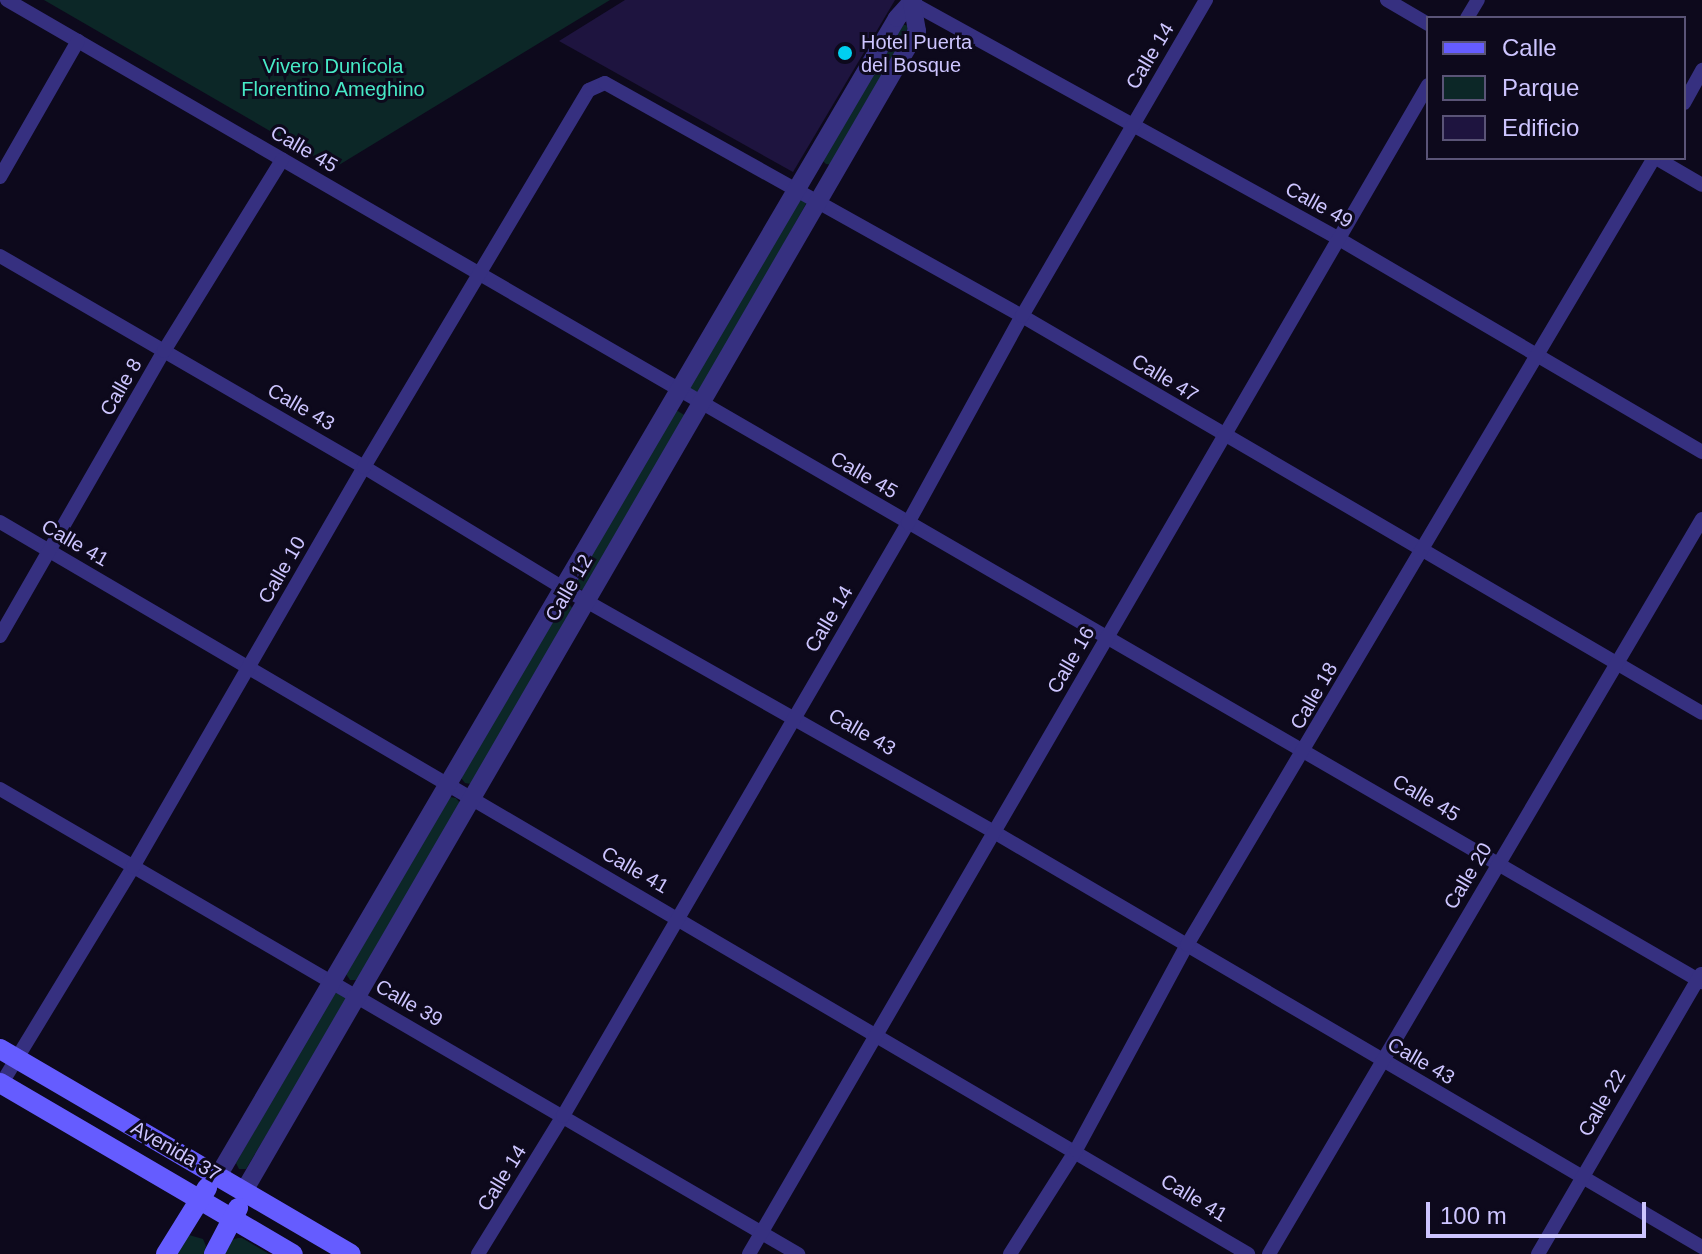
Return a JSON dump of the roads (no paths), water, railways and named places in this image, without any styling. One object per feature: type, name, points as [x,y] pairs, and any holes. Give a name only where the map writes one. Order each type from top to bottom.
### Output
[{"type":"main road","name":"Avenida 37","points":[[8,1054],[351,1254]]},
{"type":"main road","name":"Avenida 37","points":[[0,1084],[293,1254]]},
{"type":"main road","points":[[166,1254],[198,1199],[218,1176]]},
{"type":"main road","points":[[214,1254],[234,1220],[244,1191]]},
{"type":"street","name":"Calle 45","points":[[7,0],[1106,639],[1700,978]]},
{"type":"street","name":"Calle 14","points":[[478,1254],[679,918],[1206,0]]},
{"type":"street","points":[[1387,0],[1426,23]]},
{"type":"street","name":"Calle 49","points":[[912,2],[1339,239],[1702,452]]},
{"type":"street","name":"Calle 12","points":[[218,1176],[897,18],[912,2]]},
{"type":"street","name":"Calle 12","points":[[244,1191],[917,31],[912,2]]},
{"type":"street","points":[[0,177],[78,41]]},
{"type":"street","points":[[1686,99],[1702,70]]},
{"type":"street","name":"Calle 47","points":[[605,83],[1022,316],[1702,713]]},
{"type":"street","name":"Calle 10","points":[[0,1084],[8,1054],[133,867],[364,467],[589,90],[605,83]]},
{"type":"street","name":"Calle 16","points":[[749,1254],[1426,88]]},
{"type":"street","name":"Calle 8","points":[[0,636],[164,351],[282,160]]},
{"type":"street","name":"Calle 18","points":[[1010,1254],[1076,1150],[1187,945],[1305,752],[1421,550],[1654,160]]},
{"type":"street","points":[[1658,160],[1702,185]]},
{"type":"street","name":"Calle 43","points":[[0,256],[364,467],[563,588],[794,716],[1702,1247]]},
{"type":"street","name":"Calle 20","points":[[1269,1254],[1702,519]]},
{"type":"street","name":"Calle 41","points":[[0,522],[679,918],[875,1036],[1076,1150],[1248,1254]]},
{"type":"street","name":"Calle 39","points":[[0,789],[798,1254]]},
{"type":"street","name":"Calle 22","points":[[1538,1254],[1700,978]]},
{"type":"place","name":"Hotel Puerta del Bosque","points":[[845,53]]},
{"type":"park label","name":"Vivero Dunícola Florentino Ameghino","points":[[333,78]]}]
